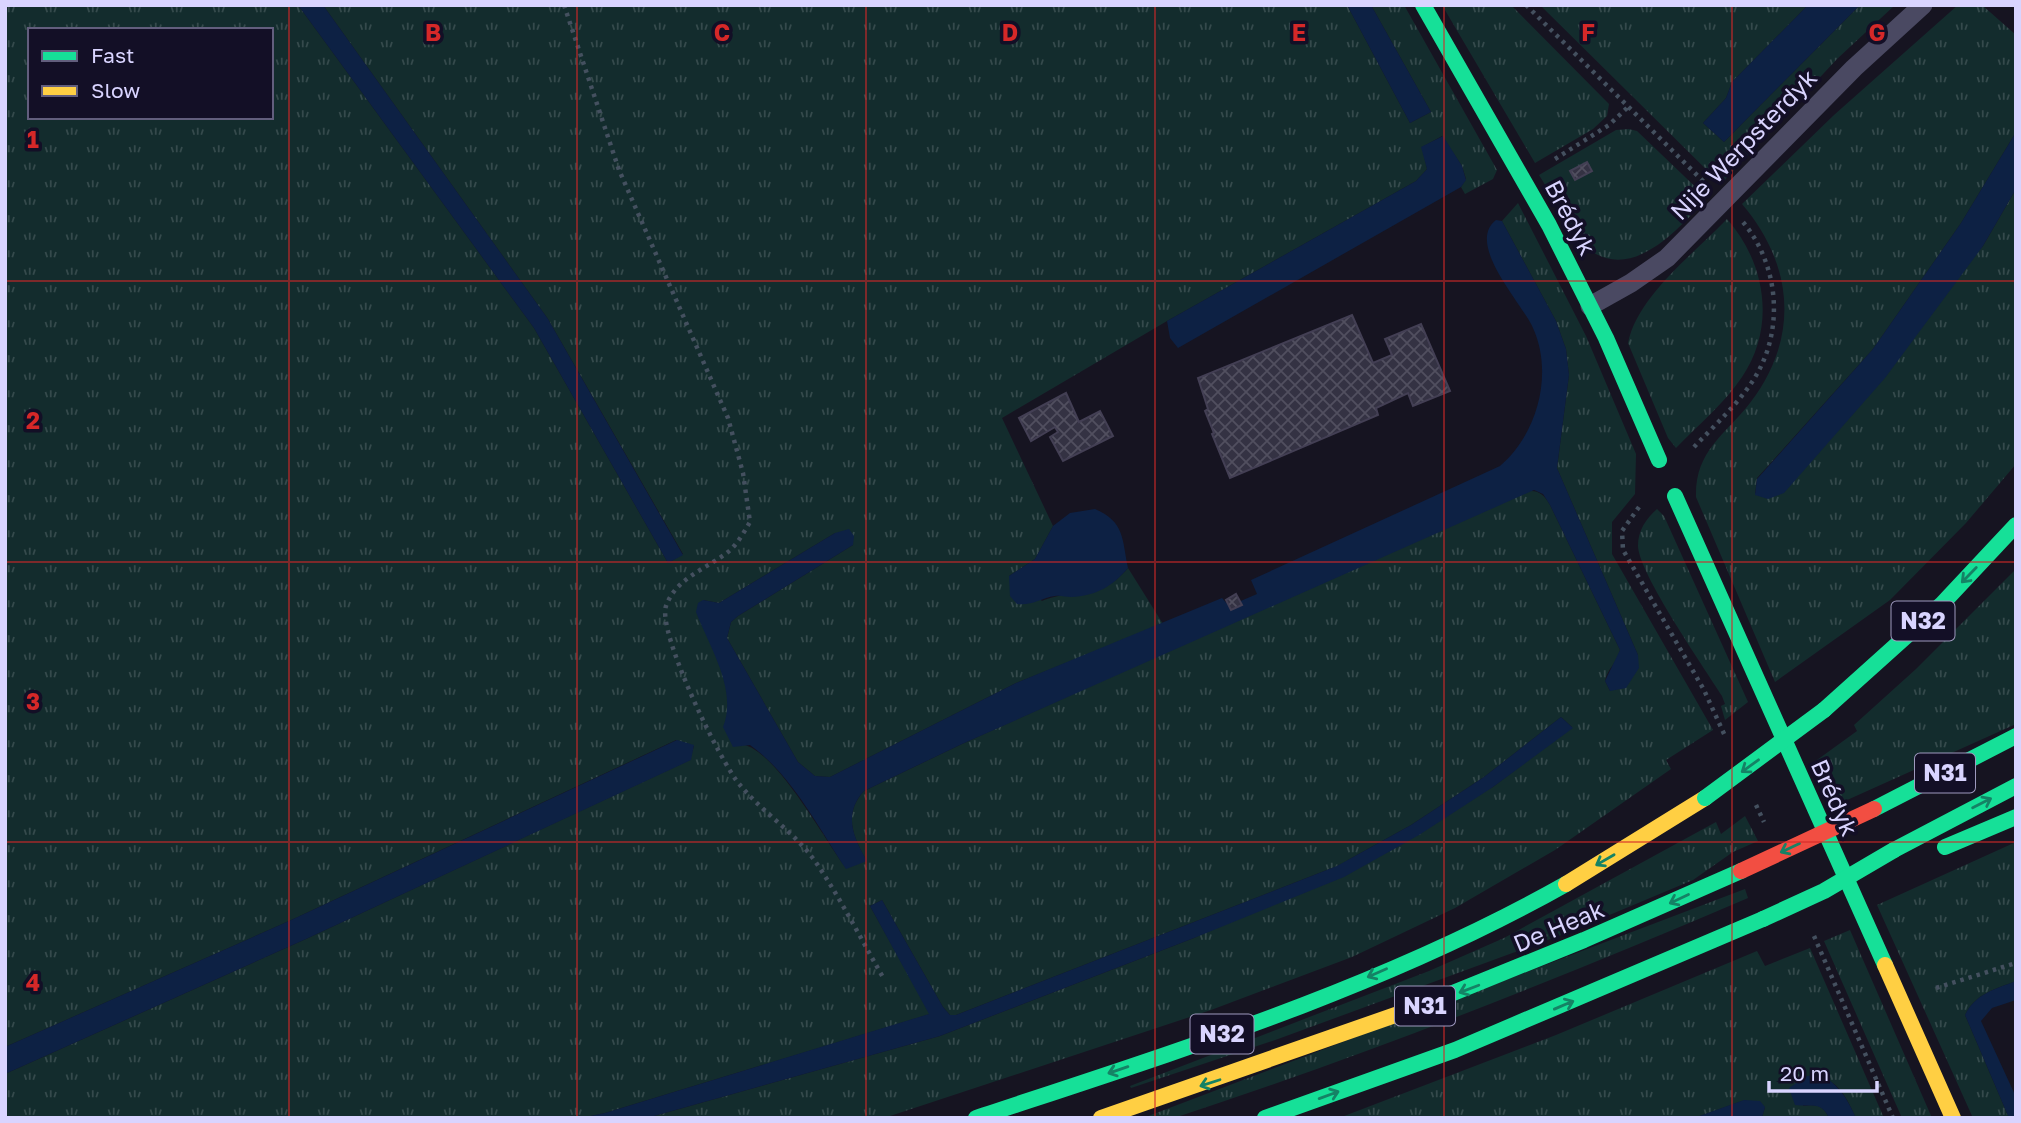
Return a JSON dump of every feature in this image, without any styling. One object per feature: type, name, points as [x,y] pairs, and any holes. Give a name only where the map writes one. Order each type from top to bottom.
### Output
[{"type":"main road","name":"Brédyk","points":[[1423,5],[1522,177],[1590,306],[1659,460]]},
{"type":"main road","points":[[1646,475],[1659,460],[1669,458],[1677,461]]},
{"type":"main road","points":[[1655,495],[1663,498],[1675,496],[1686,481]]},
{"type":"main road","name":"Brédyk","points":[[1675,496],[1953,1118]]},
{"type":"main road","name":"N32","points":[[975,1118],[1224,1033],[1345,988],[1516,911],[1642,839],[1705,799],[1824,710],[1942,604],[2016,525]]},
{"type":"main road","name":"De Heak","points":[[1101,1118],[1246,1071],[1401,1015],[1607,932],[1874,809],[2016,736]]},
{"type":"main road","name":"N31","points":[[1907,857],[2016,786]]},
{"type":"main road","name":"N31","points":[[1265,1118],[1455,1050],[1824,891],[2016,817]]},
{"type":"lane","name":"Nije Werpsterdyk","points":[[1590,306],[1631,283],[1667,258],[1854,68],[1923,5]]},
{"type":"path","points":[[564,5],[619,170],[728,418],[743,473],[750,522],[731,550],[677,586],[664,611],[667,636],[732,774],[767,815],[798,840],[817,864],[884,979]]},
{"type":"path","points":[[1522,177],[1579,145],[1609,125],[1628,107]]},
{"type":"path","points":[[1899,999],[2016,962]]},
{"type":"green space","points":[[5,5],[298,5],[534,328],[668,563],[683,554],[548,319],[323,5],[1347,5],[1410,123],[1431,112],[1371,5],[1404,5],[1497,170],[1493,179],[1465,194],[1461,187],[1466,179],[1462,166],[1442,136],[1422,147],[1427,169],[1416,181],[1167,321],[1002,418],[1053,526],[1035,559],[1009,576],[1042,601],[1097,590],[1117,579],[1128,568],[1163,624],[1016,683],[830,777],[815,776],[798,762],[727,638],[731,622],[738,616],[853,545],[835,533],[719,603],[703,600],[729,697],[728,714],[740,744],[754,749],[783,777],[846,868],[866,860],[852,825],[854,808],[864,791],[962,744],[1512,496],[1529,491],[1538,492],[1550,505],[1620,650],[1605,681],[1610,691],[1638,655],[1557,468],[1569,375],[1566,349],[1556,321],[1502,221],[1518,203],[1586,336],[1636,454],[1635,494],[1612,522],[1612,554],[1713,730],[1666,760],[1671,769],[1555,850],[1455,908],[1352,957],[1211,1010],[884,1118],[647,1118],[940,1036],[1194,938],[1335,867],[956,1015],[950,1015],[943,1007],[882,900],[870,906],[930,1014],[581,1118],[5,1118],[5,1074],[306,939],[690,760],[694,746],[676,740],[289,921],[5,1047]],"holes":[[[1561,717],[1572,727],[1493,787],[1341,864],[1411,825],[1484,777]]]},
{"type":"green space","points":[[1442,5],[1511,5],[1609,104],[1607,116],[1593,129],[1535,163]]},
{"type":"green space","points":[[1540,5],[1808,5],[1732,82],[1726,98],[1703,123],[1724,142],[1860,5],[1895,5],[1837,59],[1721,184]]},
{"type":"green space","points":[[1958,5],[1982,5],[2016,35],[2016,132],[1961,223],[1873,349],[1757,478],[1755,494],[1983,246],[2016,189],[2016,464],[1966,523],[1890,600],[1775,682],[1696,497],[1700,468],[1706,456],[1750,403],[1766,378],[1777,353],[1783,328],[1781,277],[1759,227],[1742,204],[1834,115]]},
{"type":"green space","points":[[1616,130],[1637,131],[1707,198],[1656,246],[1640,255],[1624,259],[1608,258],[1591,251],[1576,236],[1539,175]]},
{"type":"green space","points":[[1727,219],[1751,255],[1758,275],[1762,296],[1759,337],[1753,358],[1735,387],[1676,448],[1668,438],[1628,343],[1643,308],[1655,292]]},
{"type":"green space","points":[[1657,509],[1664,516],[1748,702],[1725,720],[1721,706],[1725,704],[1722,696],[1660,598],[1641,559],[1639,535],[1646,521]]},
{"type":"green space","points":[[2016,569],[2016,724],[1836,805],[1817,760],[1857,731],[1854,725],[1916,669]]},
{"type":"green space","points":[[1745,816],[1758,841],[1733,852],[1693,880],[1564,934],[1278,1039],[1131,1088],[1130,1086],[1429,971],[1504,938],[1716,822],[1721,834]]},
{"type":"green space","points":[[2016,842],[2016,981],[1980,997],[1965,1015],[2009,1118],[1973,1118],[1877,905]]},
{"type":"green space","points":[[1745,889],[1748,898],[1463,1014],[1174,1118],[1143,1118]]},
{"type":"green space","points":[[1850,930],[1932,1118],[1902,1118],[1824,941]]},
{"type":"green space","points":[[1810,948],[1884,1118],[1856,1118],[1838,1088],[1825,1079],[1807,1076],[1803,1106],[1819,1106],[1829,1118],[1762,1118],[1765,1107],[1745,1100],[1694,1118],[1339,1118],[1556,1035],[1757,951],[1765,966]]},
{"type":"water","points":[[298,5],[323,5],[548,319],[683,555],[668,563],[534,328]]},
{"type":"water","points":[[1347,5],[1371,5],[1431,112],[1410,123]]},
{"type":"water","points":[[1808,5],[1860,5],[1724,142],[1703,123],[1726,98],[1732,82]]},
{"type":"water","points":[[2016,132],[2016,189],[1983,246],[1885,378],[1784,493],[1768,499],[1755,495],[1757,479],[1873,349],[1961,223]]},
{"type":"water","points":[[1443,136],[1462,166],[1466,180],[1461,187],[1178,348],[1170,338],[1167,321],[1416,181],[1427,169],[1421,147]]},
{"type":"water","points":[[1496,220],[1502,221],[1556,321],[1566,349],[1569,375],[1557,468],[1638,655],[1639,668],[1626,688],[1610,691],[1605,681],[1620,650],[1550,505],[1543,494],[1534,490],[962,744],[864,791],[854,808],[852,826],[867,861],[846,869],[803,802],[778,771],[750,745],[733,747],[723,727],[727,713],[724,683],[696,612],[698,603],[703,600],[719,603],[835,533],[849,529],[854,536],[853,545],[738,616],[731,622],[727,638],[798,762],[815,776],[830,777],[1016,683],[1222,598],[1229,606],[1257,594],[1251,580],[1500,466],[1524,438],[1532,421],[1542,384],[1542,365],[1533,328],[1491,258],[1487,243],[1488,231]]},
{"type":"water","points":[[1095,509],[1105,514],[1117,526],[1123,540],[1128,568],[1110,585],[1096,592],[1071,597],[1055,596],[1017,604],[1010,596],[1009,576],[1035,559],[1053,526],[1070,513]]},
{"type":"water","points":[[1561,717],[1573,728],[1493,787],[1419,835],[1344,877],[940,1036],[647,1118],[581,1118],[929,1014],[870,906],[882,900],[943,1007],[950,1015],[956,1015],[1337,866],[1411,825],[1484,777]]},
{"type":"water","points":[[677,740],[694,745],[691,760],[306,939],[5,1074],[5,1047],[289,921]]},
{"type":"water","points":[[2016,981],[2016,1000],[1992,1008],[1981,1021],[2016,1097],[2016,1118],[2009,1118],[1965,1015],[1980,997]]},
{"type":"water","points":[[1821,1075],[1842,1093],[1856,1118],[1829,1118],[1819,1107],[1795,1105],[1789,1088],[1807,1076]]},
{"type":"water","points":[[1744,1100],[1760,1101],[1765,1107],[1762,1118],[1694,1118]]},
{"type":"building","points":[[1587,162],[1592,171],[1575,180],[1570,171]]},
{"type":"building","points":[[1352,315],[1373,363],[1392,355],[1385,339],[1421,324],[1450,391],[1413,406],[1408,393],[1376,408],[1378,415],[1230,478],[1212,434],[1214,433],[1205,411],[1208,409],[1198,378]]},
{"type":"building","points":[[1066,393],[1079,422],[1100,411],[1113,436],[1063,461],[1050,437],[1058,432],[1055,427],[1031,441],[1019,418]]},
{"type":"building","points":[[1236,594],[1242,605],[1231,610],[1226,600]]},
{"type":"traffic: fast","points":[[1423,5],[1549,225],[1606,338],[1659,460]]},
{"type":"traffic: fast","points":[[1675,496],[1885,965]]},
{"type":"traffic: fast","points":[[1824,710],[1942,604],[2016,525]]},
{"type":"traffic: fast","points":[[1705,798],[1824,710]]},
{"type":"traffic: fast","points":[[1874,809],[2016,736]]},
{"type":"traffic: fast","points":[[1894,850],[2016,786]]},
{"type":"traffic: fast","points":[[1945,847],[2016,817]]},
{"type":"traffic: fast","points":[[1763,919],[1824,891],[1894,850]]},
{"type":"traffic: fast","points":[[1421,1006],[1584,940],[1741,871]]},
{"type":"traffic: fast","points":[[976,1118],[1202,1042],[1351,986],[1496,921],[1566,884]]},
{"type":"traffic: fast","points":[[1265,1118],[1455,1050],[1763,919]]},
{"type":"traffic: slow","points":[[1566,884],[1705,798]]},
{"type":"traffic: slow","points":[[1885,965],[1953,1118]]},
{"type":"traffic: slow","points":[[1101,1118],[1421,1006]]},
{"type":"traffic: jam","points":[[1741,871],[1874,809]]}]
